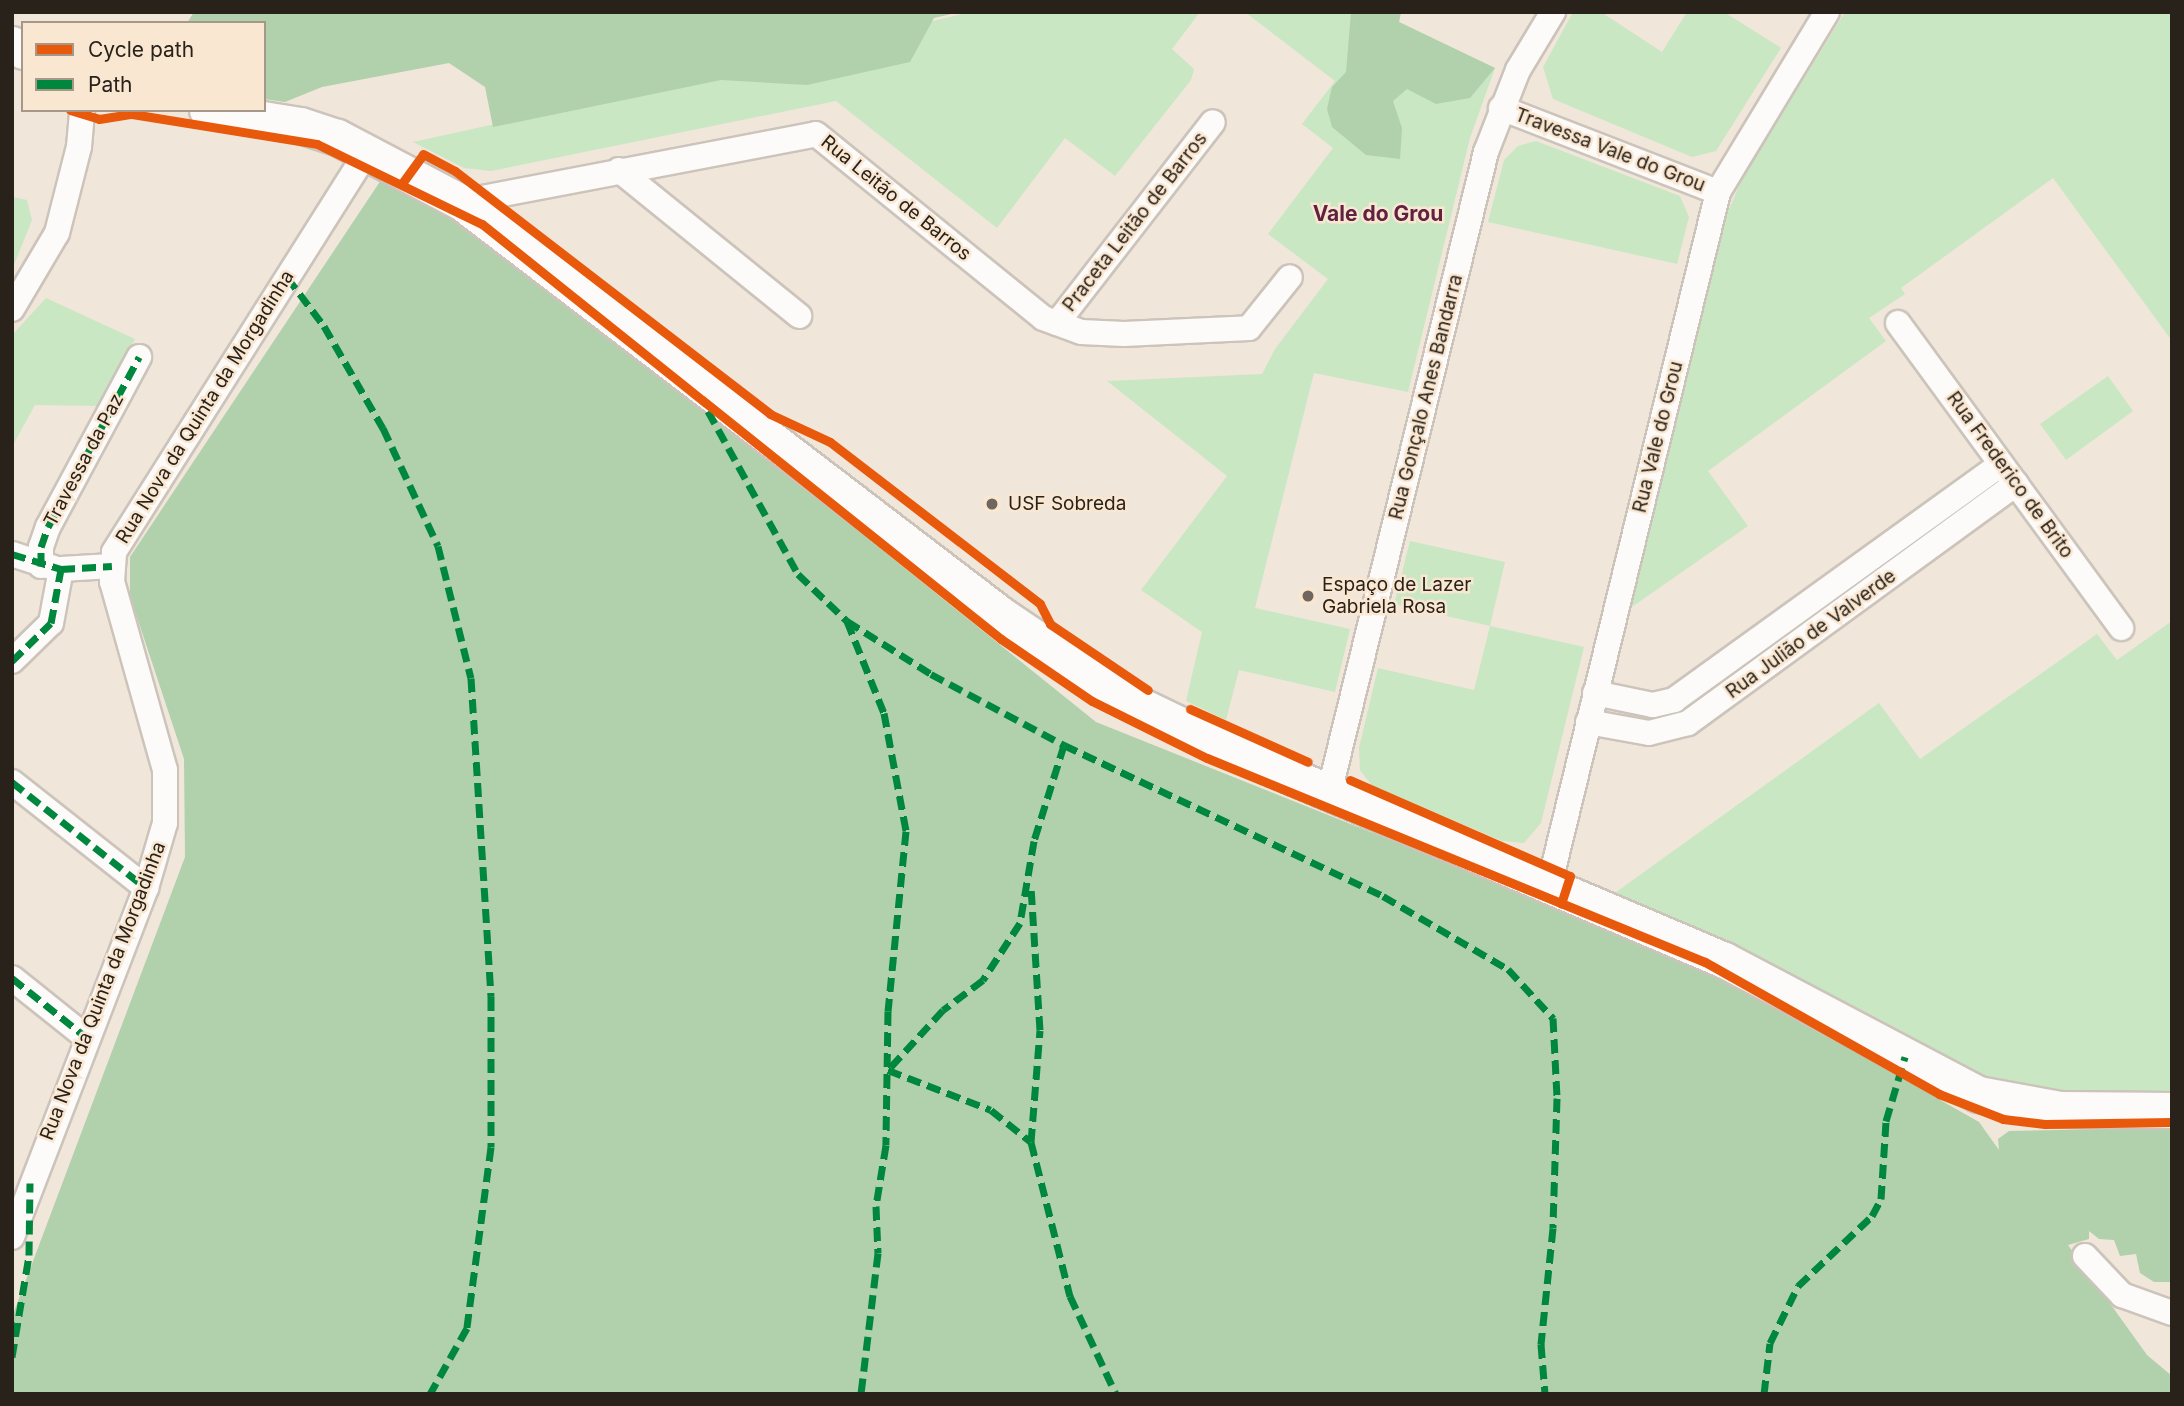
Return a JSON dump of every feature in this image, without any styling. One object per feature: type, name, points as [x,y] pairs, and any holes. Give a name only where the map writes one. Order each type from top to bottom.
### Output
[{"type":"main road","points":[[219,112],[300,125],[368,150],[461,202],[1073,667],[1165,719],[1329,793],[1771,982],[1978,1094],[2060,1109],[2172,1110]]},
{"type":"street","name":"Rua Gonçalo Anes Bandarra","points":[[1329,793],[1501,108],[1553,12]]},
{"type":"street","name":"Rua Vale do Grou","points":[[1549,886],[1718,192],[1827,12]]},
{"type":"street","name":"Travessa Vale do Grou","points":[[1501,108],[1718,192]]},
{"type":"street","points":[[12,309],[57,233],[79,147],[82,112]]},
{"type":"street","name":"Praceta Leitão de Barros","points":[[1057,323],[1213,122]]},
{"type":"street","name":"Rua Leitão de Barros","points":[[461,202],[816,134],[1043,318],[1081,332],[1124,334],[1249,328],[1290,277]]},
{"type":"street","name":"Rua Nova da Quinta da Morgadinha","points":[[12,1237],[86,1037],[158,855],[168,797],[158,741],[112,582],[112,566],[120,539],[368,150]]},
{"type":"street","points":[[619,170],[799,316]]},
{"type":"street","name":"Rua Frederico de Brito","points":[[1898,323],[2121,628]]},
{"type":"street","name":"Travessa da Paz","points":[[12,661],[51,623],[51,568],[41,547],[48,527],[139,357]]},
{"type":"street","name":"Rua Julião de Valverde","points":[[1595,693],[1653,705],[1674,699],[2001,464]]},
{"type":"street","name":"Rua Julião de Valverde","points":[[1588,722],[1649,733],[1688,723],[2016,484]]},
{"type":"street","points":[[12,554],[51,568],[112,566]]},
{"type":"street","points":[[12,782],[146,888]]},
{"type":"street","points":[[12,978],[86,1037]]},
{"type":"street","points":[[2085,1256],[2122,1294],[2172,1313]]},
{"type":"green space","points":[[194,12],[960,12],[934,18],[910,62],[807,85],[721,80],[493,127],[485,87],[449,63],[322,87],[285,102],[266,99],[266,21],[188,21]]},
{"type":"green space","points":[[970,12],[1200,12],[1172,49],[1194,69],[1191,80],[1115,176],[1065,138],[997,228],[836,101],[491,171],[464,168],[413,142],[655,89]]},
{"type":"green space","points":[[1245,12],[1401,12],[1399,22],[1495,68],[1470,138],[1408,392],[1314,373],[1255,608],[1350,629],[1335,692],[1239,670],[1226,720],[1186,701],[1202,632],[1141,590],[1227,476],[1107,381],[1262,374],[1275,349],[1328,279],[1268,234],[1333,148],[1302,124],[1335,81]]},
{"type":"green space","points":[[1351,12],[1401,12],[1399,22],[1495,68],[1470,98],[1436,104],[1407,89],[1393,101],[1402,128],[1400,159],[1366,155],[1332,127],[1327,109],[1332,87],[1346,72]]},
{"type":"green space","points":[[1573,12],[1601,12],[1662,52],[1687,12],[1724,12],[1781,48],[1716,151],[1692,157],[1553,99],[1543,67]]},
{"type":"green space","points":[[1845,12],[2172,12],[2172,341],[2053,178],[1901,288],[1905,294],[1869,318],[1886,341],[1708,471],[1748,526],[1629,609],[1727,214],[1743,177]]},
{"type":"green space","points":[[1536,141],[1680,196],[1689,217],[1677,264],[1488,222],[1504,160],[1518,146]]},
{"type":"green space","points":[[383,177],[478,225],[1096,722],[1700,964],[1979,1122],[1999,1150],[1998,1139],[2009,1131],[2172,1128],[2172,1282],[2154,1282],[2140,1273],[2136,1254],[2120,1256],[2114,1240],[2099,1239],[2089,1231],[2089,1239],[2068,1245],[2147,1355],[2172,1376],[2172,1394],[12,1394],[12,1317],[185,857],[184,759],[130,596],[130,557]]},
{"type":"green space","points":[[12,197],[27,200],[32,220],[12,270]]},
{"type":"green space","points":[[46,298],[135,339],[99,406],[35,405],[12,447],[12,335]]},
{"type":"green space","points":[[2108,376],[2133,411],[2066,460],[2040,424]]},
{"type":"green space","points":[[1410,541],[1505,562],[1490,626],[1394,604]]},
{"type":"green space","points":[[2172,621],[2172,1092],[2046,1092],[1965,1072],[1792,976],[1612,895],[1879,703],[1920,759],[2097,634],[2117,660]]},
{"type":"green space","points":[[1490,626],[1584,647],[1541,823],[1524,843],[1502,841],[1372,786],[1360,770],[1359,748],[1378,668],[1474,690]]},
{"type":"marked path","points":[[287,277],[324,326],[383,428],[438,546],[471,678],[491,996],[491,1147],[467,1328],[430,1394]]},
{"type":"marked path","points":[[41,566],[41,547],[48,527],[139,357]]},
{"type":"marked path","points":[[708,411],[798,574],[847,621],[884,713],[906,831],[888,1011],[886,1145],[876,1206],[878,1253],[861,1394]]},
{"type":"marked path","points":[[12,554],[61,569]]},
{"type":"marked path","points":[[12,661],[51,623],[61,569],[112,566]]},
{"type":"marked path","points":[[847,621],[931,674],[1064,745],[1383,896],[1508,969],[1553,1018],[1557,1098],[1553,1228],[1541,1344],[1545,1394]]},
{"type":"marked path","points":[[1064,745],[1034,841],[1020,923],[983,980],[943,1010],[888,1070],[991,1110],[1031,1142],[1070,1296],[1116,1394]]},
{"type":"marked path","points":[[12,782],[146,888]]},
{"type":"marked path","points":[[1031,888],[1040,1030],[1031,1142]]},
{"type":"marked path","points":[[12,978],[86,1037]]},
{"type":"marked path","points":[[1764,1394],[1770,1343],[1798,1286],[1872,1216],[1881,1199],[1886,1121],[1905,1057]]},
{"type":"marked path","points":[[12,1357],[29,1255],[30,1183]]},
{"type":"cycle path","points":[[76,112],[99,119],[132,114],[317,144],[482,224],[1001,639],[1092,701],[1207,758],[1705,962],[1939,1094],[2003,1119],[2045,1124],[2172,1122]]},
{"type":"cycle path","points":[[403,182],[423,154],[455,171],[770,414],[830,442],[1040,604],[1050,624],[1148,690]]},
{"type":"cycle path","points":[[1190,709],[1308,762]]},
{"type":"cycle path","points":[[1350,780],[1570,876],[1561,904]]},
{"type":"place","name":"USF Sobreda","points":[[992,504]]},
{"type":"place","name":"Espaço de Lazer Gabriela Rosa","points":[[1308,596]]},
{"type":"district","name":"Vale do Grou","points":[[1378,214]]}]
